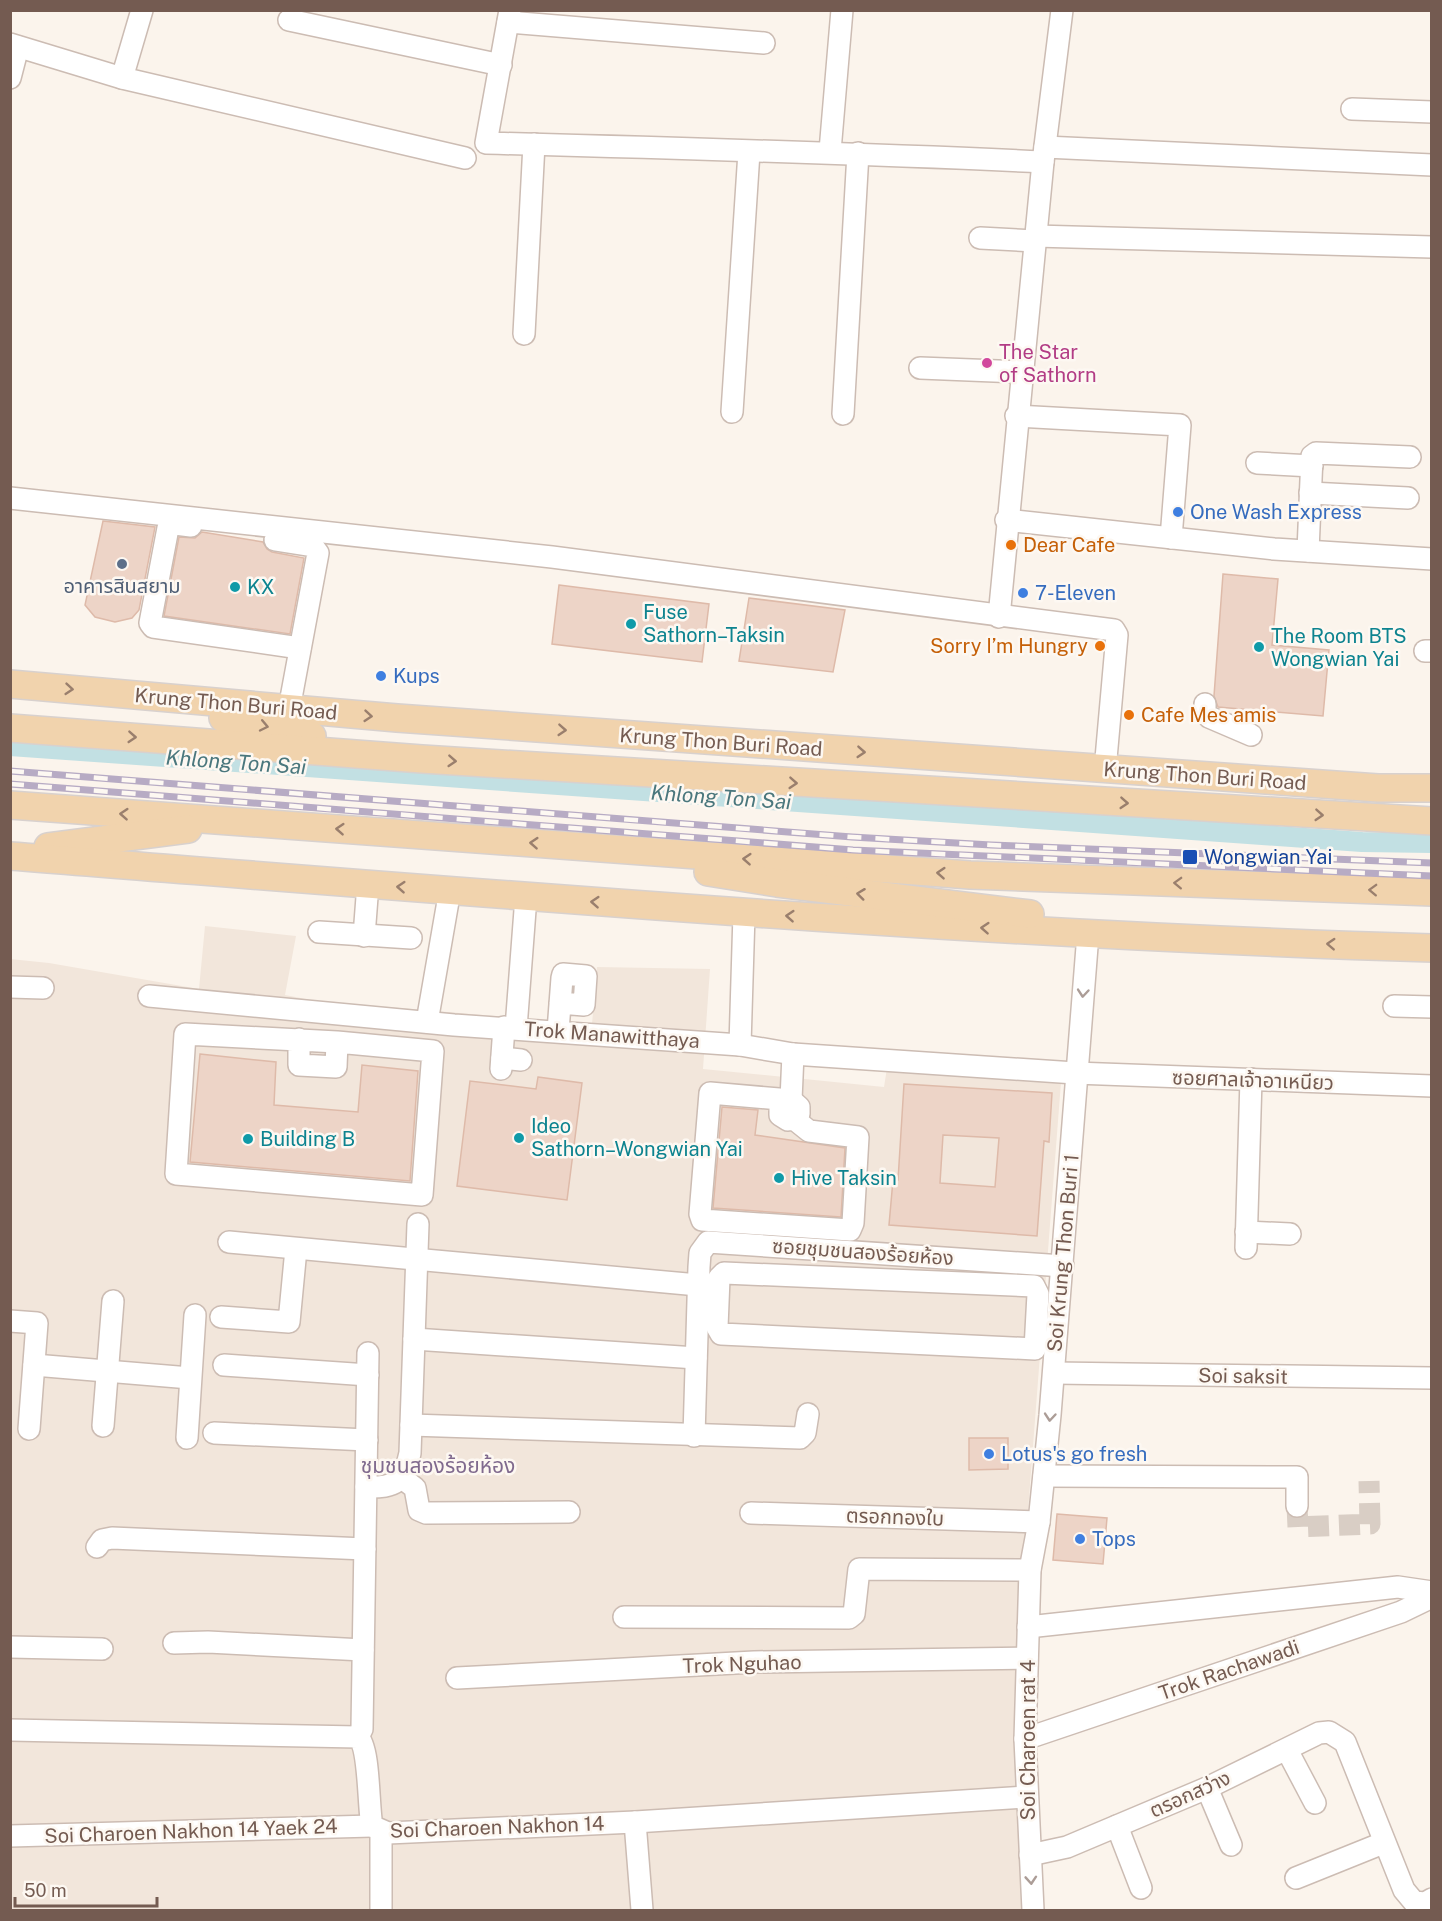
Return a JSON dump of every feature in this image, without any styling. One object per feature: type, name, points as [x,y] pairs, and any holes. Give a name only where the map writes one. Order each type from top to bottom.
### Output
[{"type":"main road","name":"Krung Thon Buri Road","points":[[10,684],[289,709],[1106,770],[1378,788],[1431,788]]},
{"type":"main road","points":[[104,692],[422,759]]},
{"type":"main road","name":"Krung Thon Buri Road","points":[[10,728],[422,759],[1431,821]]},
{"type":"main road","points":[[856,787],[977,783],[1378,788]]},
{"type":"main road","points":[[10,805],[970,875],[1431,892]]},
{"type":"main road","points":[[10,854],[237,822]]},
{"type":"main road","points":[[592,847],[777,883],[1099,923],[1274,941]]},
{"type":"main road","points":[[10,854],[744,914],[1088,934],[1431,948]]},
{"type":"street","points":[[123,78],[142,10]]},
{"type":"street","points":[[830,151],[842,10]]},
{"type":"street","points":[[999,617],[1016,416],[1062,10]]},
{"type":"street","points":[[764,43],[509,16],[486,143],[748,152],[1044,154],[1431,165]]},
{"type":"street","points":[[289,20],[501,65]]},
{"type":"street","points":[[10,78],[14,46],[123,78],[465,158]]},
{"type":"street","points":[[1352,109],[1431,112]]},
{"type":"street","points":[[524,334],[534,144]]},
{"type":"street","points":[[732,412],[748,152]]},
{"type":"street","points":[[843,414],[858,153]]},
{"type":"street","points":[[980,238],[1431,247]]},
{"type":"street","points":[[920,368],[1021,372]]},
{"type":"street","points":[[1016,416],[1180,425],[1171,538]]},
{"type":"street","points":[[1308,551],[1312,456],[1321,452],[1410,457]]},
{"type":"street","points":[[1257,463],[1312,466]]},
{"type":"street","points":[[1310,493],[1408,498]]},
{"type":"street","points":[[10,498],[552,557],[1116,632],[1106,770]]},
{"type":"street","points":[[1006,520],[1308,551],[1431,559]]},
{"type":"street","points":[[289,709],[300,648],[317,549],[175,524],[168,528],[150,623],[153,627],[300,648]]},
{"type":"street","points":[[1205,704],[1205,712],[1209,717],[1251,735]]},
{"type":"street","points":[[364,936],[368,884]]},
{"type":"street","points":[[427,1022],[450,890]]},
{"type":"street","points":[[508,1062],[526,897]]},
{"type":"street","points":[[740,1046],[744,914]]},
{"type":"street","points":[[319,932],[411,938]]},
{"type":"street","name":"Soi Krung Thon Buri 1","points":[[1030,1570],[1039,1522],[1054,1373],[1045,1349],[1063,1266],[1075,1073],[1088,934]]},
{"type":"street","points":[[10,987],[43,988]]},
{"type":"street","name":"Trok Manawitthaya","points":[[149,996],[427,1022],[740,1046],[794,1054],[1075,1073]]},
{"type":"street","points":[[558,1031],[560,1003]]},
{"type":"street","points":[[1394,1006],[1431,1007]]},
{"type":"street","points":[[318,1041],[320,1012]]},
{"type":"street","points":[[185,1034],[318,1041],[433,1051],[422,1195],[176,1174],[185,1034]]},
{"type":"street","points":[[790,1107],[710,1093],[700,1214],[702,1220],[850,1230],[853,1223],[858,1137],[809,1131],[790,1107],[794,1054]]},
{"type":"street","name":"ซอยศาลเจ้าอาเหนียว","points":[[1075,1073],[1431,1086]]},
{"type":"street","points":[[1251,1080],[1246,1240],[1290,1234]]},
{"type":"street","points":[[366,1487],[382,1487],[402,1478],[406,1473],[410,1453],[418,1224]]},
{"type":"street","points":[[229,1242],[698,1285]]},
{"type":"street","name":"ซอยชุมชนสองร้อยห้อง","points":[[694,1436],[700,1253],[708,1242],[1063,1266]]},
{"type":"street","points":[[221,1317],[289,1322],[296,1249]]},
{"type":"street","points":[[724,1273],[1034,1286],[1038,1294],[1045,1349],[720,1334],[717,1327],[719,1276],[724,1273]]},
{"type":"street","points":[[103,1426],[113,1301]]},
{"type":"street","points":[[188,1438],[195,1315]]},
{"type":"street","points":[[10,1320],[37,1323],[29,1429]]},
{"type":"street","points":[[414,1339],[696,1358]]},
{"type":"street","points":[[10,1730],[358,1737],[362,1729],[369,1353]]},
{"type":"street","points":[[34,1365],[190,1378]]},
{"type":"street","points":[[224,1365],[368,1375]]},
{"type":"street","name":"Soi saksit","points":[[1054,1373],[1431,1378]]},
{"type":"street","points":[[411,1425],[800,1438],[805,1433],[808,1414]]},
{"type":"street","points":[[214,1433],[367,1440]]},
{"type":"street","points":[[1044,1476],[1297,1477],[1297,1506]]},
{"type":"street","points":[[402,1478],[415,1488],[419,1510],[426,1513],[568,1512]]},
{"type":"street","name":"ตรอกทองใบ","points":[[751,1513],[1039,1522]]},
{"type":"street","points":[[97,1547],[102,1540],[112,1538],[365,1549]]},
{"type":"street","points":[[624,1617],[849,1618],[854,1614],[859,1569],[1030,1570]]},
{"type":"street","name":"Soi Charoen rat 4","points":[[1030,1570],[1025,1739],[1033,1911]]},
{"type":"street","points":[[1028,1627],[1398,1587],[1431,1592]]},
{"type":"street","name":"Trok Rachawadi","points":[[1025,1739],[1401,1612],[1431,1597]]},
{"type":"street","points":[[174,1643],[208,1642],[363,1650]]},
{"type":"street","points":[[10,1647],[102,1649]]},
{"type":"street","name":"Trok Nguhao","points":[[457,1678],[754,1662],[1028,1658]]},
{"type":"street","name":"ตรอกสว่าง","points":[[1030,1855],[1068,1847],[1207,1788],[1319,1733],[1329,1732],[1345,1742],[1383,1843]]},
{"type":"street","name":"Soi Charoen Nakhon 14","points":[[358,1737],[362,1741],[365,1753],[376,1829],[635,1822],[1026,1797]]},
{"type":"street","points":[[1287,1750],[1315,1803]]},
{"type":"street","points":[[1207,1788],[1231,1845]]},
{"type":"street","points":[[635,1822],[642,1911]]},
{"type":"street","points":[[1117,1826],[1142,1888]]},
{"type":"street","points":[[376,1829],[381,1911]]},
{"type":"street","name":"Soi Charoen Nakhon 14 Yaek 24","points":[[10,1836],[376,1829]]},
{"type":"street","points":[[1296,1878],[1383,1843],[1404,1890],[1414,1902],[1423,1904]]},
{"type":"shaded area","points":[[205,926],[296,936],[285,995],[316,1001],[592,1024],[597,967],[710,969],[703,1069],[884,1087],[887,1068],[1061,1082],[1019,1628],[1025,1910],[11,1910],[10,959],[49,963],[199,989]]},
{"type":"building","name":"อาคารสินสยาม","points":[[103,521],[155,527],[139,610],[132,618],[115,622],[95,617],[85,605]]},
{"type":"building","name":"KX","points":[[202,532],[263,542],[272,552],[304,558],[290,634],[164,616],[179,537],[195,538]]},
{"type":"building","name":"The Room BTS Wongwian Yai","points":[[1223,574],[1278,579],[1272,645],[1329,650],[1323,716],[1218,707],[1214,696]]},
{"type":"building","name":"Fuse Sathorn–Taksin","points":[[559,585],[709,604],[702,662],[552,644]]},
{"type":"building","points":[[749,598],[845,610],[833,672],[739,661]]},
{"type":"building","points":[[200,1054],[276,1062],[274,1105],[358,1112],[362,1065],[418,1071],[410,1181],[190,1162]]},
{"type":"building","name":"Ideo Sathorn–Wongwian Yai","points":[[538,1077],[582,1083],[567,1200],[457,1186],[470,1081],[536,1089]]},
{"type":"building","points":[[904,1084],[1052,1093],[1049,1142],[1044,1141],[1037,1236],[889,1225],[893,1180],[898,1180]],"holes":[[[943,1135],[999,1138],[995,1187],[940,1183]]]},
{"type":"building","name":"Hive Taksin","points":[[722,1107],[758,1110],[755,1135],[845,1148],[841,1217],[713,1208]]},
{"type":"building","name":"Lotus's go fresh","points":[[969,1438],[1008,1438],[1008,1469],[969,1470]]},
{"type":"building","name":"Tops","points":[[1057,1514],[1107,1518],[1103,1564],[1053,1560]]},
{"type":"waterway","name":"Khlong Ton Sai","points":[[10,746],[1362,842],[1432,843]]},
{"type":"tunnel","points":[[1297,1506],[1298,1527],[1370,1524],[1369,1481]]},
{"type":"railway","points":[[10,771],[852,837],[1432,863]]},
{"type":"railway","points":[[10,784],[853,850],[1432,876]]},
{"type":"place","name":"The Star of Sathorn","points":[[987,363]]},
{"type":"place","name":"One Wash Express","points":[[1178,512]]},
{"type":"place","name":"Dear Cafe","points":[[1011,545]]},
{"type":"place","name":"อาคารสินสยาม","points":[[122,564]]},
{"type":"place","name":"KX","points":[[235,587]]},
{"type":"place","name":"7-Eleven","points":[[1023,593]]},
{"type":"place","name":"Fuse Sathorn–Taksin","points":[[631,624]]},
{"type":"place","name":"Sorry I’m Hungry","points":[[1100,646]]},
{"type":"place","name":"The Room BTS Wongwian Yai","points":[[1259,647]]},
{"type":"place","name":"Kups","points":[[381,676]]},
{"type":"place","name":"Cafe Mes amis","points":[[1129,715]]},
{"type":"place","name":"Wongwian Yai","points":[[1190,857]]},
{"type":"place","name":"Ideo Sathorn–Wongwian Yai","points":[[519,1138]]},
{"type":"place","name":"Building B","points":[[248,1139]]},
{"type":"place","name":"Hive Taksin","points":[[779,1178]]},
{"type":"place","name":"Lotus's go fresh","points":[[989,1454]]},
{"type":"place","name":"Tops","points":[[1080,1539]]},
{"type":"district","name":"ชุมชนสองร้อยห้อง","points":[[438,1465]]}]
